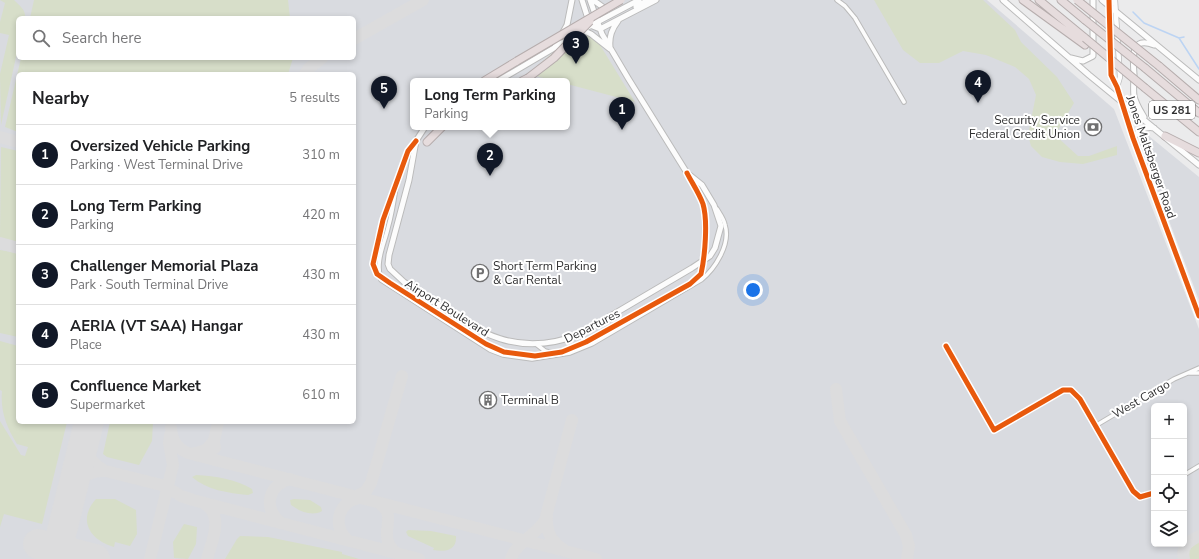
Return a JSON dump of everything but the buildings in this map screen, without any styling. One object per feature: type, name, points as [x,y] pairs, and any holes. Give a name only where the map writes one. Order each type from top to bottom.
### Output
[{"type":"highway","points":[[489,78],[621,0]]},
{"type":"highway","points":[[1023,0],[1085,41]]},
{"type":"highway","name":"US 281","points":[[1039,0],[1085,41],[1109,58],[1199,132]]},
{"type":"highway","name":"US 281","points":[[1061,0],[1199,113]]},
{"type":"highway","points":[[1066,0],[1085,20]]},
{"type":"highway","points":[[1077,0],[1199,100]]},
{"type":"highway","points":[[526,78],[554,58],[599,13]]},
{"type":"highway","points":[[427,142],[439,130]]},
{"type":"highway","points":[[1165,136],[1199,153]]},
{"type":"main road","points":[[553,49],[567,25],[572,0]]},
{"type":"main road","points":[[582,0],[590,25]]},
{"type":"main road","points":[[592,0],[609,11],[618,11]]},
{"type":"main road","points":[[536,344],[562,341],[580,334],[692,268],[710,256],[715,248],[721,226],[714,205],[702,185],[687,173],[610,50],[597,21],[592,0]]},
{"type":"main road","points":[[503,78],[553,49],[590,25],[639,0]]},
{"type":"main road","points":[[632,12],[632,9],[648,0]]},
{"type":"main road","points":[[590,25],[600,29],[656,0]]},
{"type":"main road","points":[[1003,0],[1068,57],[1199,165]]},
{"type":"main road","points":[[1068,57],[1083,61],[1093,56],[1093,0]]},
{"type":"main road","points":[[1102,0],[1109,3],[1115,11],[1199,80]]},
{"type":"main road","points":[[610,50],[610,41],[613,28],[621,18]]},
{"type":"main road","points":[[582,30],[591,34],[610,50]]},
{"type":"main road","points":[[1146,121],[1134,96],[1133,53],[1137,47],[1145,42],[1159,47]]},
{"type":"main road","points":[[1133,138],[1145,128],[1156,129]]},
{"type":"main road","points":[[416,141],[423,130]]},
{"type":"main road","name":"Airport Boulevard","points":[[416,141],[416,149],[409,180],[391,242],[388,261],[390,269],[404,282],[484,333],[519,343],[536,344]]},
{"type":"street","points":[[836,0],[845,6],[855,18],[904,102]]},
{"type":"street","name":"Jones Maltsberger Road","points":[[1115,0],[1120,76],[1117,87]]},
{"type":"street","name":"Jones Maltsberger Road","points":[[1109,3],[1111,75],[1117,87],[1133,138],[1199,316]]},
{"type":"street","points":[[416,141],[408,151],[396,187],[389,227],[378,263],[378,271],[381,280],[497,353],[518,358],[532,359],[570,353],[592,344],[668,300],[710,273],[720,256],[726,238],[726,226],[714,205]]},
{"type":"street","name":"Departures","points":[[396,187],[383,220],[373,264],[377,274],[486,344],[504,352],[535,356],[562,352],[586,342],[690,284],[701,274],[703,264],[704,214],[702,203],[687,173]]},
{"type":"street","points":[[536,344],[544,351],[554,353],[570,353]]},
{"type":"street","points":[[946,346],[994,430],[1063,390],[1071,390],[1080,399],[1133,491],[1140,497],[1151,494]]},
{"type":"street","name":"West Cargo","points":[[1095,426],[1199,368]]},
{"type":"street","name":"West Cargo","points":[[1188,373],[1199,373]]},
{"type":"street","points":[[1187,473],[1199,466]]},
{"type":"shaded area","points":[[0,0],[987,0],[1114,109],[1199,329],[1199,559],[0,559]]},
{"type":"shaded area","points":[[1149,136],[1199,177],[1199,300],[1140,144]]},
{"type":"green space","points":[[0,0],[14,0],[22,8],[25,16],[16,16],[16,57],[1,125],[0,74],[9,35],[0,33],[0,22],[5,3]]},
{"type":"green space","points":[[34,0],[288,0],[290,16],[30,16]]},
{"type":"green space","points":[[874,0],[983,0],[1015,30],[1021,42],[1057,77],[1074,103],[1055,135],[1078,156],[1089,156],[1117,146],[1117,155],[1083,164],[1060,162],[1042,157],[1031,146],[1028,135],[1036,95],[1029,79],[1015,67],[986,55],[963,51],[939,63],[920,63],[903,50]]},
{"type":"green space","points":[[582,34],[593,37],[600,45],[635,102],[570,85],[570,78],[543,78],[528,74],[550,55]]},
{"type":"green space","points":[[21,60],[292,60],[289,72],[18,72]]},
{"type":"green space","points":[[16,80],[16,131],[5,127]]},
{"type":"green space","points":[[1,147],[16,151],[16,242],[0,238]]},
{"type":"green space","points":[[0,250],[16,253],[16,337],[0,333]]},
{"type":"green space","points":[[0,341],[16,345],[16,424],[67,424],[42,524],[4,514],[0,527],[0,421],[21,455],[25,456],[28,447],[17,444],[10,432],[3,412],[2,391],[0,390]]},
{"type":"green space","points":[[110,424],[153,424],[152,441],[139,465],[107,457],[103,454]]},
{"type":"green space","points":[[196,475],[232,480],[252,489],[253,493],[248,495],[211,488],[192,477]]},
{"type":"green space","points":[[96,499],[115,499],[136,510],[137,534],[130,546],[115,542],[114,547],[98,540],[93,534],[87,522],[87,514]]},
{"type":"green space","points":[[290,500],[310,500],[321,507],[322,511],[318,513],[310,513],[302,511],[291,505]]},
{"type":"green space","points":[[184,524],[197,527],[196,544],[188,559],[174,558],[173,542]]},
{"type":"green space","points":[[408,530],[431,531],[456,536],[455,545],[452,548],[442,551],[433,550],[434,548],[408,536],[406,532]]},
{"type":"green space","points":[[240,536],[268,537],[342,552],[342,554],[359,559],[225,559]]},
{"type":"green space","points":[[1199,540],[1199,559],[1189,559],[1188,550]]},
{"type":"waterway","points":[[1133,12],[1144,23],[1179,38],[1184,37]]},
{"type":"waterway","points":[[1179,38],[1199,69]]},
{"type":"taxiway","points":[[356,38],[423,0]]},
{"type":"taxiway","points":[[306,72],[319,60]]},
{"type":"taxiway","points":[[0,137],[16,141]]},
{"type":"taxiway","points":[[0,243],[16,247]]},
{"type":"taxiway","points":[[352,499],[366,491],[371,483],[402,376]]},
{"type":"taxiway","points":[[836,389],[840,421],[906,535],[909,546],[907,559]]},
{"type":"taxiway","points":[[511,559],[517,548],[537,530],[545,520],[572,420]]},
{"type":"taxiway","points":[[215,448],[214,441],[218,424]]},
{"type":"taxiway","points":[[171,428],[175,443],[180,449],[188,453],[596,559]]},
{"type":"taxiway","points":[[86,431],[86,443],[90,458],[102,469]]},
{"type":"taxiway","points":[[150,559],[173,465],[169,443],[170,435]]},
{"type":"taxiway","points":[[192,454],[206,450],[214,441]]},
{"type":"taxiway","points":[[78,464],[165,486],[181,496],[193,500],[419,559]]},
{"type":"taxiway","points":[[71,496],[82,478],[91,473],[102,471]]},
{"type":"taxiway","points":[[280,522],[271,510],[270,498],[277,486],[290,479]]},
{"type":"taxiway","points":[[349,541],[343,536],[340,529],[340,515],[346,504],[352,500],[360,498]]},
{"type":"taxiway","points":[[377,502],[384,507],[387,513],[387,539],[390,546],[396,553]]},
{"type":"taxiway","points":[[205,504],[211,509],[215,522],[214,537],[207,559]]},
{"type":"taxiway","points":[[547,517],[547,527],[550,536],[555,543],[563,549]]},
{"type":"taxiway","points":[[1184,559],[1183,554],[1185,547],[1199,536]]},
{"type":"runway","points":[[55,559],[89,424]]},
{"type":"runway","points":[[38,544],[95,559]]},
{"type":"cycle path","points":[[1109,0],[1111,75],[1117,87],[1133,138],[1199,316]]},
{"type":"cycle path","points":[[416,141],[408,151],[383,220],[373,264],[377,274],[486,344],[504,352],[535,356],[562,352],[586,342],[690,284],[701,274],[704,258],[705,211],[687,173]]},
{"type":"cycle path","points":[[946,346],[994,430],[1063,390],[1071,390],[1080,399],[1133,491],[1140,497],[1151,494]]},
{"type":"place","name":"Challenger Memorial Plaza","points":[[576,64]]},
{"type":"place","name":"AERIA (VT SAA) Hangar","points":[[978,103]]},
{"type":"place","name":"Confluence Market","points":[[384,109]]},
{"type":"place","name":"Security Service Federal Credit Union","points":[[1093,127]]},
{"type":"place","name":"Oversized Vehicle Parking","points":[[622,130]]},
{"type":"place","name":"Long Term Parking","points":[[490,176]]},
{"type":"place","name":"Short Term Parking & Car Rental","points":[[480,273]]},
{"type":"place","name":"Terminal B","points":[[488,400]]}]
